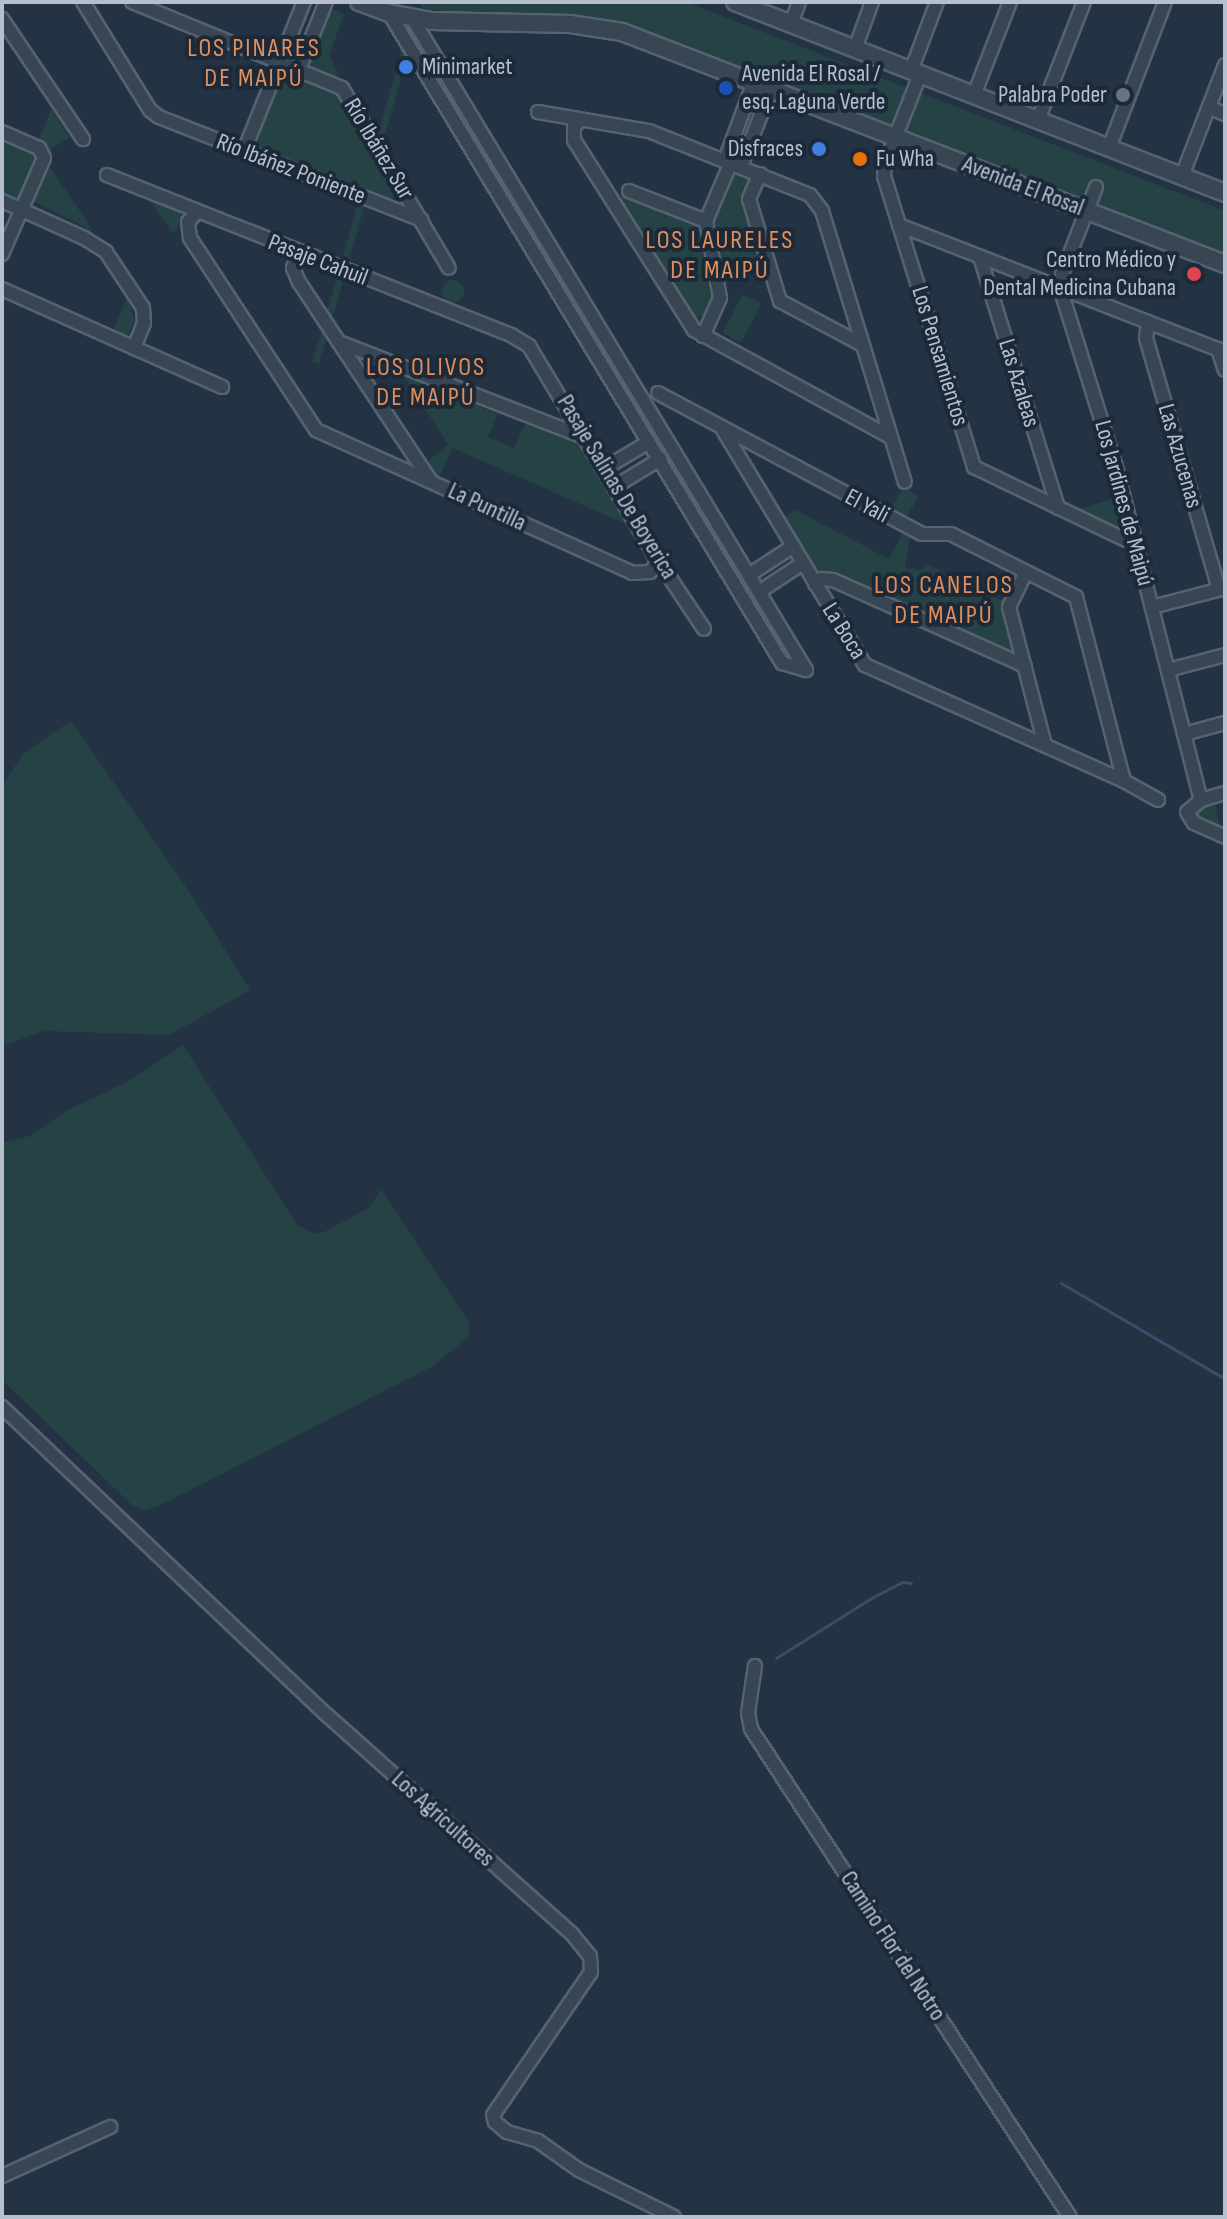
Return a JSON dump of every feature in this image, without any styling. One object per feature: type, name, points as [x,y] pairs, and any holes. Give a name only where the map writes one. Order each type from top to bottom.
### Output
[{"type":"street","name":"Río Ibáñez Poniente","points":[[83,2],[150,110],[159,117],[422,220]]},
{"type":"street","name":"Río Ibáñez Sur","points":[[132,2],[280,60],[342,88],[449,268]]},
{"type":"street","points":[[244,151],[304,2]]},
{"type":"street","points":[[299,69],[326,2]]},
{"type":"street","name":"Avenida El Rosal","points":[[359,2],[471,24],[570,24],[606,28],[1225,264]]},
{"type":"street","points":[[735,2],[1225,193]]},
{"type":"street","points":[[791,24],[799,2]]},
{"type":"street","points":[[855,49],[872,2]]},
{"type":"street","name":"Los Pensamientos","points":[[937,2],[883,172],[974,467],[1136,545]]},
{"type":"street","points":[[974,95],[1010,2]]},
{"type":"street","points":[[1038,120],[1084,2]]},
{"type":"street","points":[[1109,148],[1165,2]]},
{"type":"street","points":[[391,8],[782,663],[806,670],[410,10]]},
{"type":"street","points":[[2,19],[83,139]]},
{"type":"street","points":[[1182,176],[1225,65]]},
{"type":"street","points":[[733,163],[754,82]]},
{"type":"street","points":[[703,336],[720,298],[706,221],[771,89]]},
{"type":"street","points":[[1209,107],[1225,114]]},
{"type":"street","points":[[538,112],[649,131],[810,195],[822,211],[905,482]]},
{"type":"street","points":[[579,121],[574,127],[574,140],[687,323],[703,336],[890,437]]},
{"type":"street","points":[[2,132],[39,148],[43,154],[2,254]]},
{"type":"street","points":[[760,174],[749,199],[780,301],[861,344]]},
{"type":"street","name":"Pasaje Cahuil","points":[[107,175],[511,335],[529,346]]},
{"type":"street","name":"Los Jardines de Maipú","points":[[1096,187],[1062,274],[1062,289],[1136,545],[1201,800]]},
{"type":"street","points":[[629,191],[706,221]]},
{"type":"street","points":[[2,201],[84,238],[106,252],[143,308],[144,323],[134,348]]},
{"type":"street","name":"La Puntilla","points":[[197,212],[188,222],[190,238],[309,422],[323,434],[632,573],[650,572],[656,565],[654,554]]},
{"type":"street","points":[[899,225],[1222,351],[1225,370]]},
{"type":"street","points":[[299,252],[294,274],[431,481]]},
{"type":"street","name":"Las Azaleas","points":[[980,257],[1058,508]]},
{"type":"street","points":[[2,289],[222,387]]},
{"type":"street","name":"Las Azucenas","points":[[1148,322],[1146,338],[1222,589]]},
{"type":"street","points":[[589,341],[603,333]]},
{"type":"street","points":[[339,342],[586,438]]},
{"type":"street","name":"Pasaje Salinas De Boyerica","points":[[529,346],[616,486],[654,554],[704,629]]},
{"type":"street","name":"El Yali","points":[[658,393],[922,534],[951,534],[1071,593],[1078,602],[1124,781]]},
{"type":"street","name":"La Boca","points":[[722,427],[792,547],[870,670],[1045,745],[1158,800]]},
{"type":"street","points":[[605,468],[649,442]]},
{"type":"street","points":[[616,486],[660,459]]},
{"type":"street","points":[[693,515],[708,507]]},
{"type":"street","points":[[749,575],[792,547]]},
{"type":"street","points":[[759,592],[803,563]]},
{"type":"street","points":[[1026,572],[1009,607],[1045,745]]},
{"type":"street","points":[[815,584],[821,579],[833,580],[1025,666]]},
{"type":"street","points":[[1152,607],[1222,589]]},
{"type":"street","points":[[1168,670],[1225,655]]},
{"type":"street","points":[[1184,734],[1225,723]]},
{"type":"street","points":[[1225,793],[1201,800],[1187,812],[1194,823],[1225,837]]},
{"type":"street","name":"Los Agricultores","points":[[2,1407],[327,1715],[572,1934],[590,1956],[591,1972],[493,2115],[495,2122],[507,2132],[538,2141],[579,2170],[674,2217]]},
{"type":"street","name":"Camino Flor del Notro","points":[[755,1666],[748,1713],[751,1729],[1070,2217]]},
{"type":"street","points":[[2,2176],[110,2127]]},
{"type":"green space","points":[[418,2],[686,2],[1225,211],[1225,254],[611,21],[553,14],[471,16],[423,8]]},
{"type":"green space","points":[[329,8],[344,14],[329,55],[339,75],[334,77],[315,72],[308,60]]},
{"type":"green space","points":[[407,32],[414,34],[319,364],[312,362]]},
{"type":"green space","points":[[284,72],[338,96],[397,192],[388,203],[251,150],[279,76]]},
{"type":"green space","points":[[51,109],[70,137],[47,152],[39,140]]},
{"type":"green space","points":[[3,138],[39,155],[17,201],[2,195]]},
{"type":"green space","points":[[50,167],[94,232],[33,201]]},
{"type":"green space","points":[[734,172],[751,179],[744,204],[764,271],[727,280],[713,221]]},
{"type":"green space","points":[[628,194],[696,225],[712,298],[704,315],[694,317],[619,198]]},
{"type":"green space","points":[[146,196],[180,209],[182,221],[173,233]]},
{"type":"green space","points":[[453,280],[461,283],[464,291],[461,299],[453,302],[445,299],[442,291],[445,283]]},
{"type":"green space","points":[[743,294],[762,304],[741,343],[722,333]]},
{"type":"green space","points":[[127,297],[135,320],[126,337],[113,331]]},
{"type":"green space","points":[[606,350],[696,500],[692,503],[601,353]]},
{"type":"green space","points":[[403,375],[498,414],[488,437],[514,448],[526,422],[579,444],[633,527],[453,448],[438,479],[431,475],[425,464],[448,444]]},
{"type":"green space","points":[[903,487],[919,496],[907,517],[891,508]]},
{"type":"green space","points":[[1116,498],[1127,533],[1078,509]]},
{"type":"green space","points":[[795,510],[889,559],[904,531],[910,536],[905,568],[922,570],[926,564],[1007,602],[1016,649],[1013,654],[1007,654],[814,567],[782,519]]},
{"type":"green space","points":[[708,518],[793,659],[787,657],[703,520]]},
{"type":"green space","points":[[71,721],[190,893],[250,990],[169,1035],[44,1031],[2,1046],[2,785],[24,753]]},
{"type":"green space","points":[[1215,804],[1220,827],[1195,818],[1198,808]]},
{"type":"green space","points":[[183,1045],[297,1225],[313,1233],[324,1232],[369,1208],[381,1189],[470,1324],[469,1336],[433,1366],[159,1506],[144,1510],[132,1505],[2,1380],[2,1143],[30,1136],[66,1111],[127,1082]]},
{"type":"waterway","points":[[1061,1283],[1225,1379]]},
{"type":"waterway","points":[[776,1658],[873,1597],[902,1582],[911,1583]]},
{"type":"place","name":"Minimarket","points":[[406,67]]},
{"type":"place","name":"Avenida El Rosal / esq. Laguna Verde","points":[[726,88]]},
{"type":"place","name":"Palabra Poder","points":[[1123,95]]},
{"type":"place","name":"Disfraces","points":[[819,149]]},
{"type":"place","name":"Fu Wha","points":[[860,159]]},
{"type":"place","name":"Centro Médico y Dental Medicina Cubana","points":[[1194,274]]},
{"type":"district","name":"LOS PINARES DE MAIPÚ","points":[[254,64]]},
{"type":"district","name":"LOS LAURELES DE MAIPÚ","points":[[720,256]]},
{"type":"district","name":"LOS OLIVOS DE MAIPÚ","points":[[426,383]]},
{"type":"district","name":"LOS CANELOS DE MAIPÚ","points":[[944,601]]}]
